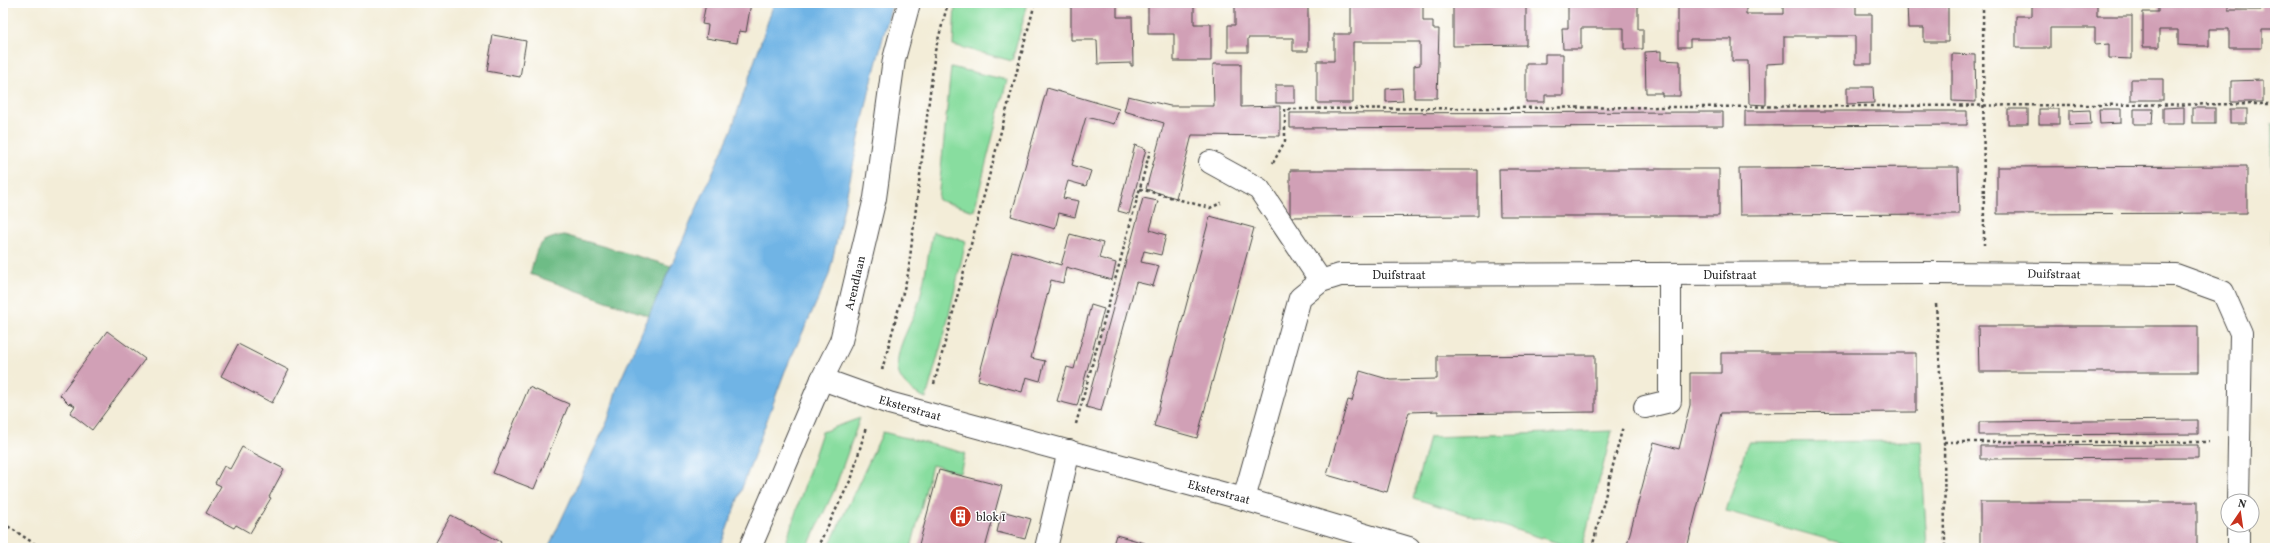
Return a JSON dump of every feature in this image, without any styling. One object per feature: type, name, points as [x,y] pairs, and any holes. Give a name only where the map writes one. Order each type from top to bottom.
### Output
[{"type":"street","name":"Arendlaan","points":[[750,548],[822,379],[841,341],[875,198],[894,59],[909,3]]},
{"type":"street","points":[[1210,162],[1258,189],[1321,281]]},
{"type":"street","name":"Duifstraat","points":[[1244,499],[1300,298],[1321,281],[1340,275],[1934,273],[2176,275],[2223,292],[2241,333],[2238,493]]},
{"type":"street","points":[[1645,407],[1670,401],[1670,275]]},
{"type":"street","name":"Eksterstraat","points":[[822,379],[874,399],[1244,499],[1366,542],[1409,548]]},
{"type":"street","points":[[1046,548],[1069,451]]},
{"type":"street","points":[[2238,533],[2238,548]]},
{"type":"path","points":[[816,548],[852,477],[908,274],[935,51],[948,3]]},
{"type":"path","points":[[934,385],[1035,3]]},
{"type":"path","points":[[1983,3],[1984,273]]},
{"type":"path","points":[[1140,189],[1210,208],[1258,189],[1285,141],[1285,109],[2275,104]]},
{"type":"path","points":[[1069,451],[1150,151]]},
{"type":"path","points":[[1934,273],[1944,442],[1945,548]]},
{"type":"path","points":[[1592,548],[1628,410],[1645,407]]},
{"type":"path","points":[[1944,442],[2238,442]]},
{"type":"path","points":[[3,523],[41,548]]},
{"type":"green space","points":[[955,3],[1028,3],[1012,61],[953,45]]},
{"type":"green space","points":[[951,67],[1007,80],[974,211],[938,200]]},
{"type":"green space","points":[[2272,124],[2275,124],[2275,244],[2272,244]]},
{"type":"green space","points":[[933,232],[966,241],[945,332],[926,398],[917,394],[905,384],[898,371],[898,362],[902,344],[920,298]]},
{"type":"green space","points":[[564,235],[671,266],[649,316],[530,274],[536,251],[542,243],[554,237]]},
{"type":"green space","points":[[860,418],[834,491],[807,548],[784,548],[822,432]]},
{"type":"green space","points":[[1612,431],[1582,548],[1574,548],[1413,498],[1429,437]]},
{"type":"green space","points":[[883,432],[965,453],[960,473],[932,465],[911,548],[828,548]]},
{"type":"green space","points":[[1921,441],[1927,548],[1859,548],[1726,511],[1748,442]]},
{"type":"water","points":[[774,3],[892,3],[871,84],[829,275],[785,371],[720,548],[548,548],[608,420],[617,388],[731,131]]},
{"type":"building","points":[[706,3],[751,3],[746,32],[739,31],[737,43],[706,38],[708,25],[702,24]]},
{"type":"building","points":[[1071,3],[1117,3],[1117,17],[1132,17],[1133,66],[1131,66],[1131,63],[1098,64],[1097,40],[1071,40]]},
{"type":"building","points":[[1148,3],[1194,3],[1194,24],[1211,24],[1211,61],[1174,61],[1174,34],[1148,34]]},
{"type":"building","points":[[1235,3],[1308,3],[1308,51],[1293,51],[1293,38],[1248,38],[1248,52],[1228,52],[1228,25],[1235,25]]},
{"type":"building","points":[[1351,3],[1423,3],[1423,21],[1433,21],[1433,29],[1439,29],[1437,98],[1414,98],[1414,66],[1420,65],[1420,42],[1353,42],[1353,103],[1317,103],[1317,61],[1334,61],[1334,34],[1351,34]]},
{"type":"building","points":[[1453,3],[1526,3],[1526,45],[1453,46]]},
{"type":"building","points":[[1568,3],[1638,3],[1638,29],[1643,29],[1643,49],[1624,49],[1624,28],[1581,28],[1581,49],[1563,49],[1562,28],[1568,28]]},
{"type":"building","points":[[1678,3],[1746,3],[1746,14],[1783,14],[1783,3],[1856,3],[1856,14],[1872,14],[1872,64],[1855,64],[1855,36],[1784,36],[1784,63],[1766,64],[1766,105],[1749,104],[1748,61],[1732,61],[1732,39],[1690,39],[1690,47],[1678,47]]},
{"type":"building","points":[[1907,3],[1948,3],[1948,42],[1924,42],[1924,28],[1908,28]]},
{"type":"building","points":[[2032,3],[2097,3],[2097,16],[2132,16],[2132,59],[2109,58],[2109,44],[2095,45],[2095,28],[2050,28],[2050,48],[2016,48],[2016,16],[2032,16]]},
{"type":"building","points":[[2158,3],[2228,3],[2228,10],[2261,10],[2260,3],[2275,3],[2275,30],[2262,30],[2262,48],[2229,48],[2229,29],[2209,29],[2209,46],[2178,45],[2178,30],[2159,30],[2159,47],[2143,47],[2143,12],[2158,12]]},
{"type":"building","points":[[493,35],[526,41],[520,77],[487,71]]},
{"type":"building","points":[[1661,51],[1661,60],[1680,61],[1680,96],[1662,96],[1662,93],[1646,93],[1645,52]]},
{"type":"building","points":[[1545,54],[1563,54],[1563,95],[1545,95],[1545,102],[1526,102],[1526,64],[1545,64]]},
{"type":"building","points":[[1952,54],[1975,55],[1976,102],[1952,101]]},
{"type":"building","points":[[1213,64],[1241,64],[1241,107],[1280,106],[1280,136],[1192,135],[1176,198],[1146,189],[1164,123],[1124,111],[1128,96],[1170,106],[1214,106]]},
{"type":"building","points":[[2131,79],[2163,79],[2163,100],[2131,100]]},
{"type":"building","points":[[2263,80],[2263,102],[2231,102],[2231,81]]},
{"type":"building","points":[[1276,85],[1295,85],[1295,103],[1276,103]]},
{"type":"building","points":[[1847,87],[1873,87],[1874,103],[1847,104]]},
{"type":"building","points":[[1047,88],[1119,109],[1114,124],[1086,117],[1072,165],[1091,171],[1086,186],[1068,181],[1063,198],[1079,201],[1075,217],[1059,213],[1055,229],[1011,216]]},
{"type":"building","points":[[1402,88],[1403,101],[1386,102],[1386,89]]},
{"type":"building","points":[[2184,107],[2184,124],[2163,124],[2163,108]]},
{"type":"building","points":[[2192,108],[2215,108],[2215,123],[2192,123]]},
{"type":"building","points":[[2008,109],[2028,109],[2028,124],[2008,124]]},
{"type":"building","points":[[2039,109],[2059,109],[2059,124],[2039,124]]},
{"type":"building","points":[[2099,109],[2121,109],[2121,123],[2100,124]]},
{"type":"building","points":[[2134,109],[2153,109],[2152,124],[2134,124]]},
{"type":"building","points":[[2230,109],[2247,109],[2247,123],[2230,123]]},
{"type":"building","points":[[2090,110],[2091,124],[2069,125],[2069,111]]},
{"type":"building","points":[[1745,111],[1967,111],[1967,125],[1745,126]]},
{"type":"building","points":[[1723,112],[1723,126],[1290,128],[1290,113]]},
{"type":"building","points":[[1135,145],[1146,149],[1129,214],[1118,211]]},
{"type":"building","points":[[2247,166],[2247,213],[1997,214],[1997,167]]},
{"type":"building","points":[[1958,167],[1959,214],[1740,215],[1739,168]]},
{"type":"building","points":[[1499,169],[1719,169],[1719,216],[1500,216]]},
{"type":"building","points":[[1290,170],[1478,170],[1478,216],[1290,217]]},
{"type":"building","points":[[1143,198],[1158,201],[1150,230],[1166,235],[1161,255],[1144,251],[1141,262],[1159,266],[1153,286],[1136,282],[1101,411],[1086,407]]},
{"type":"building","points":[[1210,216],[1254,228],[1197,438],[1154,426]]},
{"type":"building","points":[[1070,234],[1103,243],[1099,258],[1116,263],[1112,280],[1066,267],[1063,283],[1051,280],[1031,358],[1045,361],[1040,381],[1026,377],[1022,392],[978,380],[1012,251],[1061,265]]},
{"type":"building","points":[[1091,305],[1104,309],[1077,406],[1057,401],[1067,367],[1074,369]]},
{"type":"building","points":[[1978,326],[2198,326],[2198,372],[1979,372]]},
{"type":"building","points":[[107,331],[145,359],[92,430],[70,413],[75,406],[70,403],[69,404],[60,395]]},
{"type":"building","points":[[238,344],[289,370],[272,403],[221,376]]},
{"type":"building","points":[[1721,353],[1916,353],[1916,412],[1721,413],[1687,548],[1626,548],[1654,442],[1679,449],[1690,405],[1690,373],[1721,373]]},
{"type":"building","points":[[1595,355],[1595,412],[1438,414],[1438,411],[1409,412],[1387,492],[1327,475],[1348,400],[1352,401],[1360,371],[1391,380],[1437,379],[1437,356]]},
{"type":"building","points":[[529,387],[569,404],[534,489],[493,473]]},
{"type":"building","points":[[2198,420],[2198,434],[1979,435],[1979,422]]},
{"type":"building","points":[[2198,445],[2198,458],[1980,459],[1980,446]]},
{"type":"building","points":[[242,447],[284,469],[269,497],[271,498],[250,533],[236,525],[234,528],[206,513],[221,486],[215,483],[224,466],[230,469]]},
{"type":"building","name":"blok 1","points":[[939,470],[1002,486],[985,548],[918,548]]},
{"type":"building","points":[[1980,502],[2197,502],[2197,548],[1980,548]]},
{"type":"building","points":[[1002,511],[1031,519],[1025,539],[997,532]]},
{"type":"building","points":[[451,515],[501,542],[498,548],[442,548],[435,544]]},
{"type":"building","points":[[1116,535],[1145,543],[1143,548],[1112,548]]},
{"type":"place","name":"blok 1","points":[[960,517]]}]
